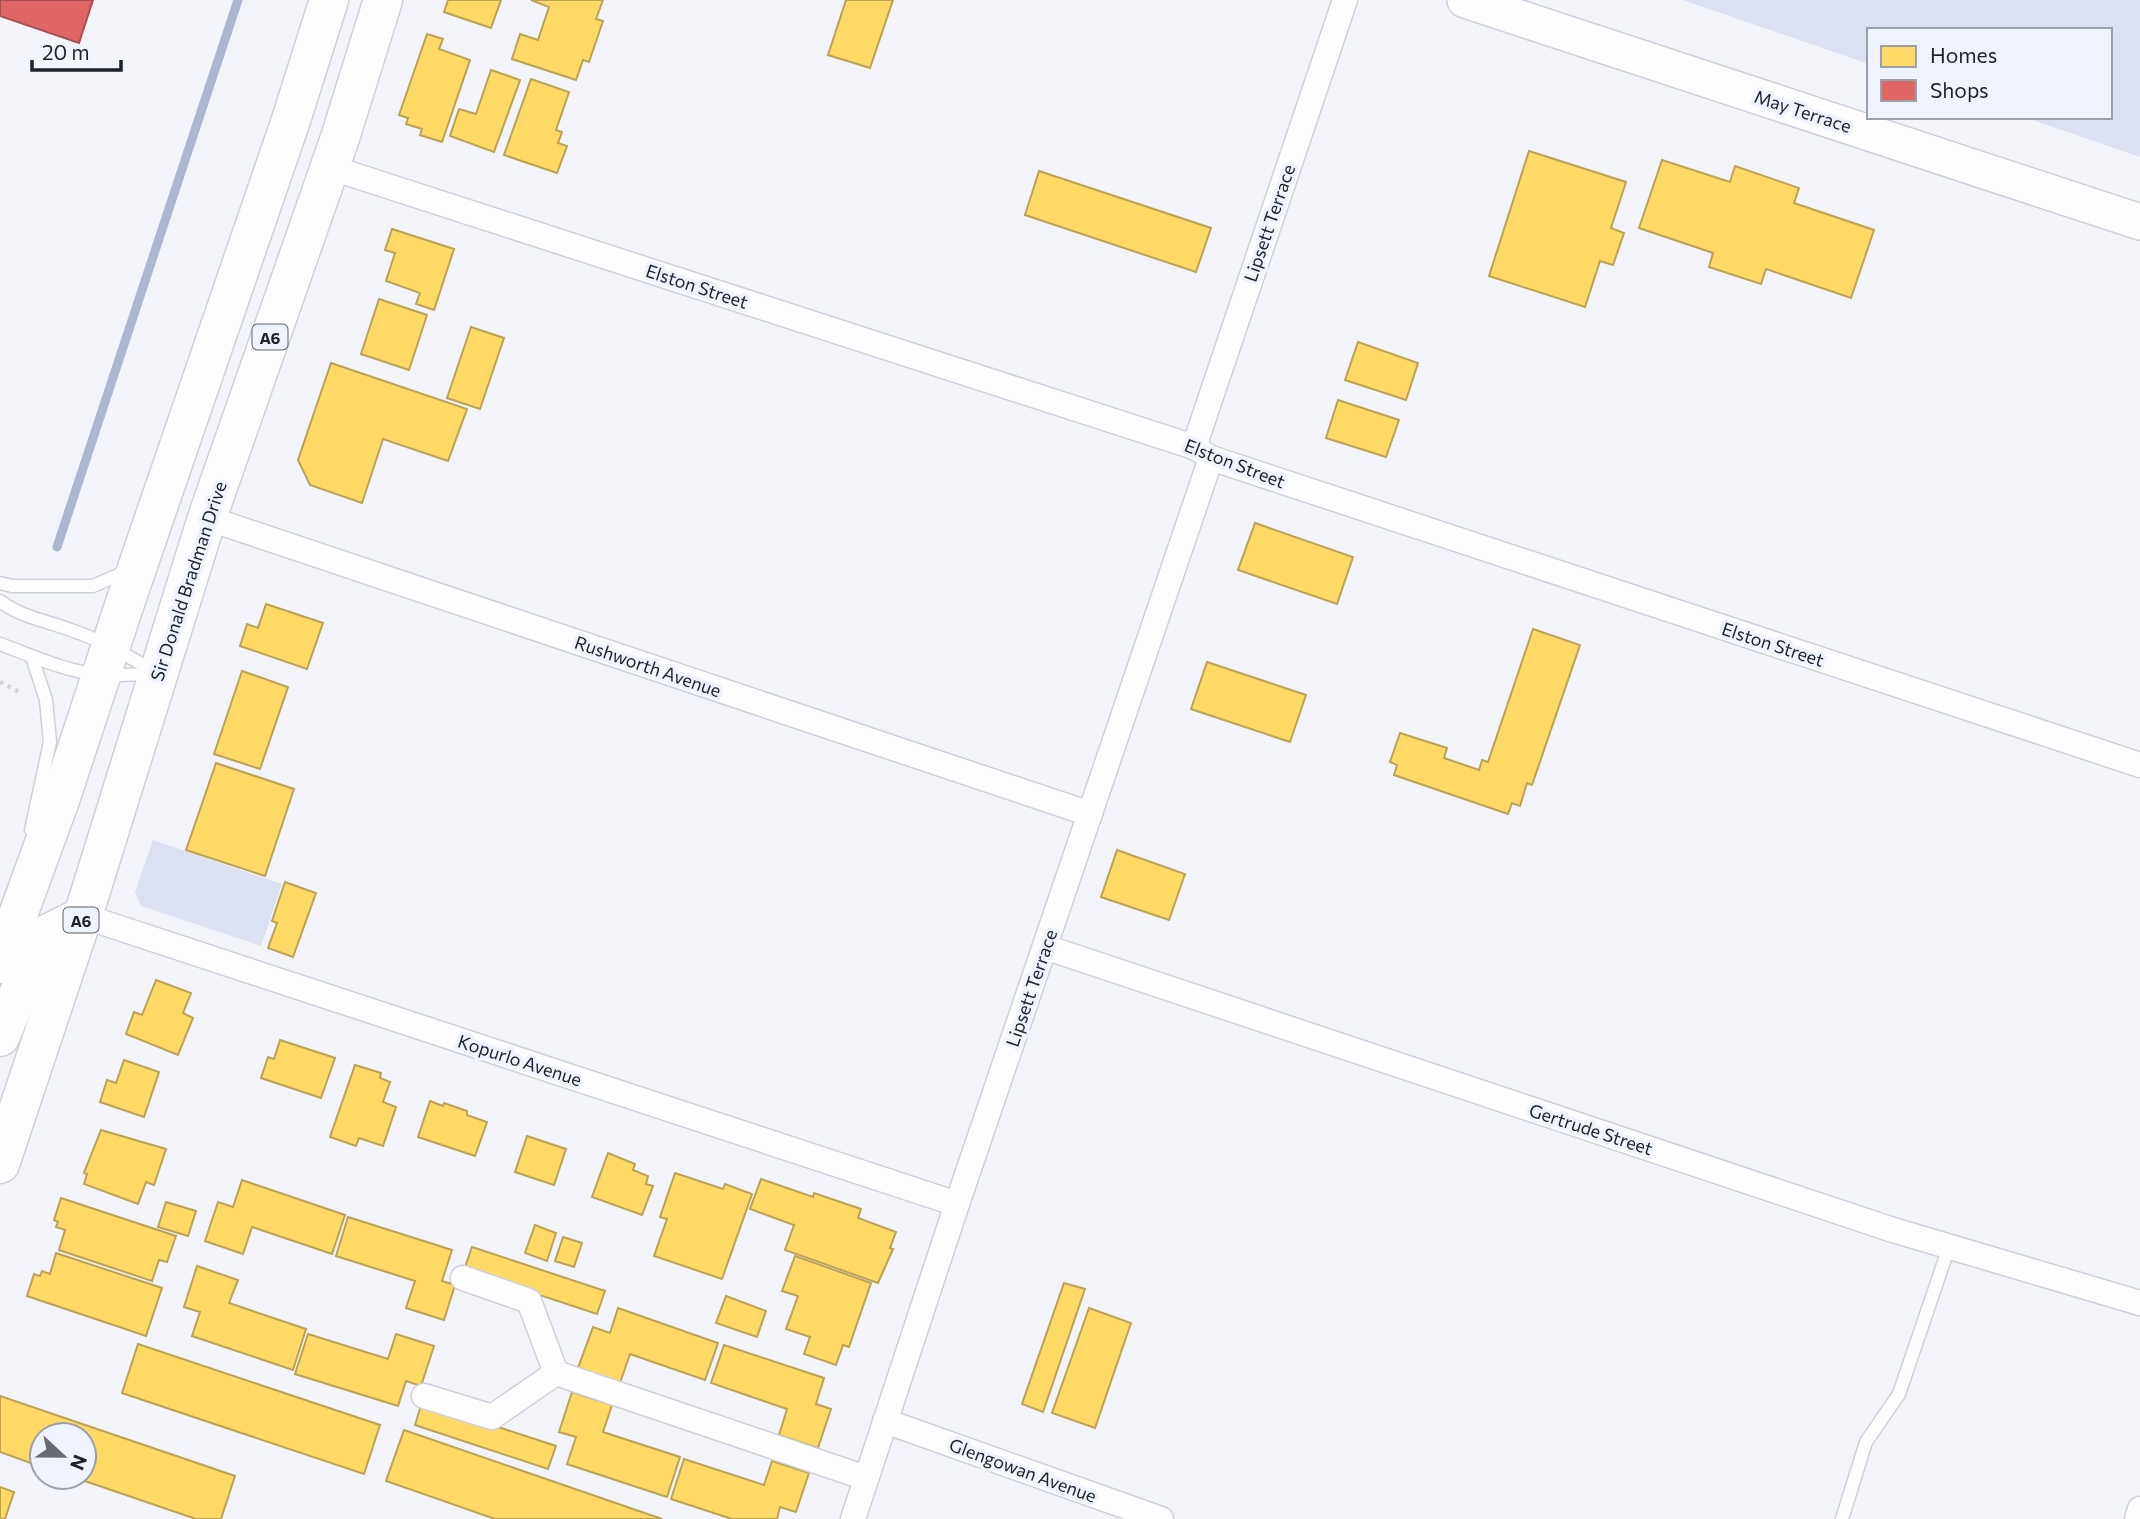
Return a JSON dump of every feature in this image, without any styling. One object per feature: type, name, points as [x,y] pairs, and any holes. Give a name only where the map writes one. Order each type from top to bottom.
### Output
[{"type":"main road","points":[[3,955],[60,800],[291,120],[329,0]]},
{"type":"main road","name":"Sir Donald Bradman Drive","points":[[0,1164],[83,916],[207,518],[329,167],[383,0]]},
{"type":"main road","points":[[0,1037],[43,936],[83,916]]},
{"type":"street","name":"Lipsett Terrace","points":[[853,1519],[957,1203],[1090,814],[1345,0]]},
{"type":"street","name":"May Terrace","points":[[1465,0],[2140,222]]},
{"type":"street","name":"Elston Street","points":[[329,167],[1202,452],[2140,765]]},
{"type":"street","name":"Rushworth Avenue","points":[[207,518],[1090,814]]},
{"type":"street","name":"Kopurlo Avenue","points":[[83,916],[957,1203]]},
{"type":"street","name":"Gertrude Street","points":[[1045,947],[1867,1222],[2140,1303]]},
{"type":"street","points":[[463,1278],[529,1301],[556,1373]]},
{"type":"street","points":[[424,1396],[492,1417],[556,1373]]},
{"type":"street","points":[[556,1373],[866,1478]]},
{"type":"street","name":"Glengowan Avenue","points":[[885,1421],[1161,1519]]},
{"type":"street","points":[[2137,1519],[2140,1509]]},
{"type":"lane","points":[[6,585],[93,586],[119,576],[139,561]]},
{"type":"lane","points":[[0,601],[12,611],[74,630],[106,660],[158,674]]},
{"type":"lane","points":[[1,644],[61,666],[106,660],[158,674]]},
{"type":"lane","points":[[29,837],[50,742],[43,691],[32,657]]},
{"type":"lane","points":[[3,955],[23,864]]},
{"type":"lane","points":[[1842,1519],[1866,1442],[1899,1394],[1949,1247]]},
{"type":"path","points":[[0,682],[22,694]]},
{"type":"shaded area","points":[[1683,0],[2140,0],[2140,157],[2030,119],[2112,119],[2112,28],[1867,28],[1867,63]]},
{"type":"shaded area","points":[[153,840],[282,884],[261,946],[141,906],[135,892]]},
{"type":"building: Homes","points":[[448,0],[501,0],[491,28],[444,12]]},
{"type":"building: Homes","points":[[531,0],[603,0],[596,19],[603,21],[589,62],[583,60],[576,80],[512,59],[520,34],[538,40],[549,7]]},
{"type":"building: Homes","points":[[846,0],[893,0],[870,68],[828,55]]},
{"type":"building: Homes","points":[[427,34],[443,39],[439,49],[470,60],[442,142],[420,135],[422,129],[406,124],[408,118],[399,115]]},
{"type":"building: Homes","points":[[491,70],[520,80],[494,152],[450,136],[459,109],[476,114]]},
{"type":"building: Homes","points":[[531,79],[569,92],[556,130],[562,132],[558,143],[567,146],[557,173],[504,155]]},
{"type":"building: Homes","points":[[1529,151],[1626,182],[1611,228],[1624,233],[1613,265],[1600,261],[1585,307],[1489,276]]},
{"type":"building: Homes","points":[[1662,160],[1730,182],[1735,166],[1799,188],[1794,203],[1874,230],[1851,298],[1766,269],[1761,284],[1709,267],[1713,253],[1639,228]]},
{"type":"building: Homes","points":[[1039,171],[1211,228],[1196,272],[1025,215]]},
{"type":"building: Homes","points":[[392,229],[454,249],[434,310],[416,304],[420,293],[386,281],[395,253],[385,250]]},
{"type":"building: Homes","points":[[379,299],[427,315],[409,370],[361,354]]},
{"type":"building: Homes","points":[[471,327],[504,338],[480,409],[447,398]]},
{"type":"building: Homes","points":[[1358,342],[1418,363],[1406,400],[1345,380]]},
{"type":"building: Homes","points":[[331,363],[467,409],[448,461],[383,439],[362,503],[310,485],[298,460]]},
{"type":"building: Homes","points":[[1338,400],[1399,420],[1386,457],[1326,438]]},
{"type":"building: Homes","points":[[1255,523],[1353,557],[1337,604],[1238,570]]},
{"type":"building: Homes","points":[[266,604],[323,623],[307,669],[240,646],[247,624],[258,628]]},
{"type":"building: Homes","points":[[1533,629],[1580,645],[1532,785],[1527,783],[1520,806],[1512,803],[1508,814],[1394,775],[1397,765],[1390,762],[1400,733],[1447,748],[1444,758],[1479,770],[1482,760],[1488,762]]},
{"type":"building: Homes","points":[[1207,662],[1306,695],[1290,742],[1191,709]]},
{"type":"building: Homes","points":[[242,671],[288,687],[260,769],[214,754]]},
{"type":"building: Homes","points":[[216,763],[294,789],[265,876],[186,850]]},
{"type":"building: Homes","points":[[1117,850],[1185,874],[1169,920],[1101,897]]},
{"type":"building: Homes","points":[[285,882],[316,893],[293,957],[268,948],[277,923],[272,921]]},
{"type":"building: Homes","points":[[156,980],[191,993],[183,1013],[193,1018],[178,1055],[126,1034],[134,1012],[142,1015]]},
{"type":"building: Homes","points":[[280,1040],[335,1058],[321,1098],[261,1078],[268,1057],[274,1059]]},
{"type":"building: Homes","points":[[124,1060],[159,1072],[144,1117],[100,1102],[107,1080],[116,1083]]},
{"type":"building: Homes","points":[[355,1065],[381,1073],[380,1078],[390,1082],[383,1102],[396,1107],[383,1146],[359,1138],[356,1146],[330,1137]]},
{"type":"building: Homes","points":[[430,1101],[467,1111],[467,1115],[487,1122],[475,1156],[418,1137]]},
{"type":"building: Homes","points":[[101,1130],[166,1149],[154,1185],[146,1182],[138,1204],[84,1184],[87,1174],[84,1173]]},
{"type":"building: Homes","points":[[527,1136],[566,1149],[554,1185],[515,1172]]},
{"type":"building: Homes","points":[[608,1153],[635,1164],[633,1170],[648,1176],[646,1184],[653,1186],[642,1215],[592,1197]]},
{"type":"building: Homes","points":[[675,1173],[723,1189],[725,1184],[752,1194],[722,1279],[654,1256],[667,1219],[660,1217]]},
{"type":"building: Homes","points":[[761,1179],[813,1197],[814,1193],[861,1209],[858,1218],[896,1232],[890,1248],[893,1249],[878,1283],[785,1250],[794,1225],[750,1209]]},
{"type":"building: Homes","points":[[242,1180],[345,1215],[332,1254],[252,1227],[243,1254],[205,1241],[218,1202],[233,1207]]},
{"type":"building: Homes","points":[[61,1198],[176,1236],[167,1262],[159,1260],[152,1281],[59,1250],[65,1230],[56,1227],[58,1222],[54,1220]]},
{"type":"building: Homes","points":[[166,1202],[196,1211],[188,1236],[158,1227]]},
{"type":"building: Homes","points":[[348,1217],[452,1250],[442,1281],[455,1285],[444,1320],[406,1308],[415,1281],[336,1256]]},
{"type":"building: Homes","points":[[535,1225],[556,1233],[547,1261],[525,1253]]},
{"type":"building: Homes","points":[[563,1237],[582,1243],[574,1267],[555,1261]]},
{"type":"building: Homes","points":[[472,1247],[605,1291],[597,1314],[464,1270]]},
{"type":"building: Homes","points":[[56,1253],[162,1288],[146,1336],[27,1296],[34,1274],[40,1276],[42,1271],[50,1274]]},
{"type":"building: Homes","points":[[795,1256],[871,1283],[849,1347],[843,1345],[836,1365],[804,1354],[810,1337],[786,1329],[798,1296],[782,1291]]},
{"type":"building: Homes","points":[[197,1266],[238,1280],[229,1303],[306,1329],[293,1370],[192,1336],[200,1312],[184,1307]]},
{"type":"building: Homes","points":[[1064,1283],[1085,1289],[1043,1412],[1022,1404]]},
{"type":"building: Homes","points":[[726,1296],[766,1311],[757,1337],[716,1323]]},
{"type":"building: Homes","points":[[618,1308],[718,1343],[705,1380],[630,1354],[620,1383],[578,1368],[593,1327],[610,1333]]},
{"type":"building: Homes","points":[[1089,1308],[1131,1323],[1095,1428],[1052,1413]]},
{"type":"building: Homes","points":[[308,1334],[388,1359],[396,1334],[434,1346],[421,1386],[406,1381],[398,1406],[295,1374]]},
{"type":"building: Homes","points":[[138,1344],[380,1425],[364,1474],[122,1393]]},
{"type":"building: Homes","points":[[724,1345],[824,1378],[816,1404],[831,1409],[818,1448],[779,1435],[787,1409],[711,1383]]},
{"type":"building: Homes","points":[[572,1392],[612,1405],[603,1432],[680,1457],[667,1497],[567,1464],[576,1437],[559,1432]]},
{"type":"building: Homes","points":[[0,1396],[73,1421],[28,1421],[28,1462],[0,1452]]},
{"type":"building: Homes","points":[[422,1402],[556,1446],[548,1469],[415,1425]]},
{"type":"building: Homes","points":[[98,1429],[235,1476],[221,1519],[196,1519],[98,1486]]},
{"type":"building: Homes","points":[[404,1430],[662,1519],[495,1519],[386,1481]]},
{"type":"building: Homes","points":[[684,1459],[764,1485],[772,1461],[809,1473],[796,1512],[780,1507],[777,1519],[732,1519],[671,1499]]},
{"type":"building: Homes","points":[[0,1487],[14,1492],[5,1519],[0,1519]]},
{"type":"building: Shops","points":[[0,0],[93,0],[79,43],[0,16]]},
{"type":"waterway","points":[[57,547],[238,0]]}]
